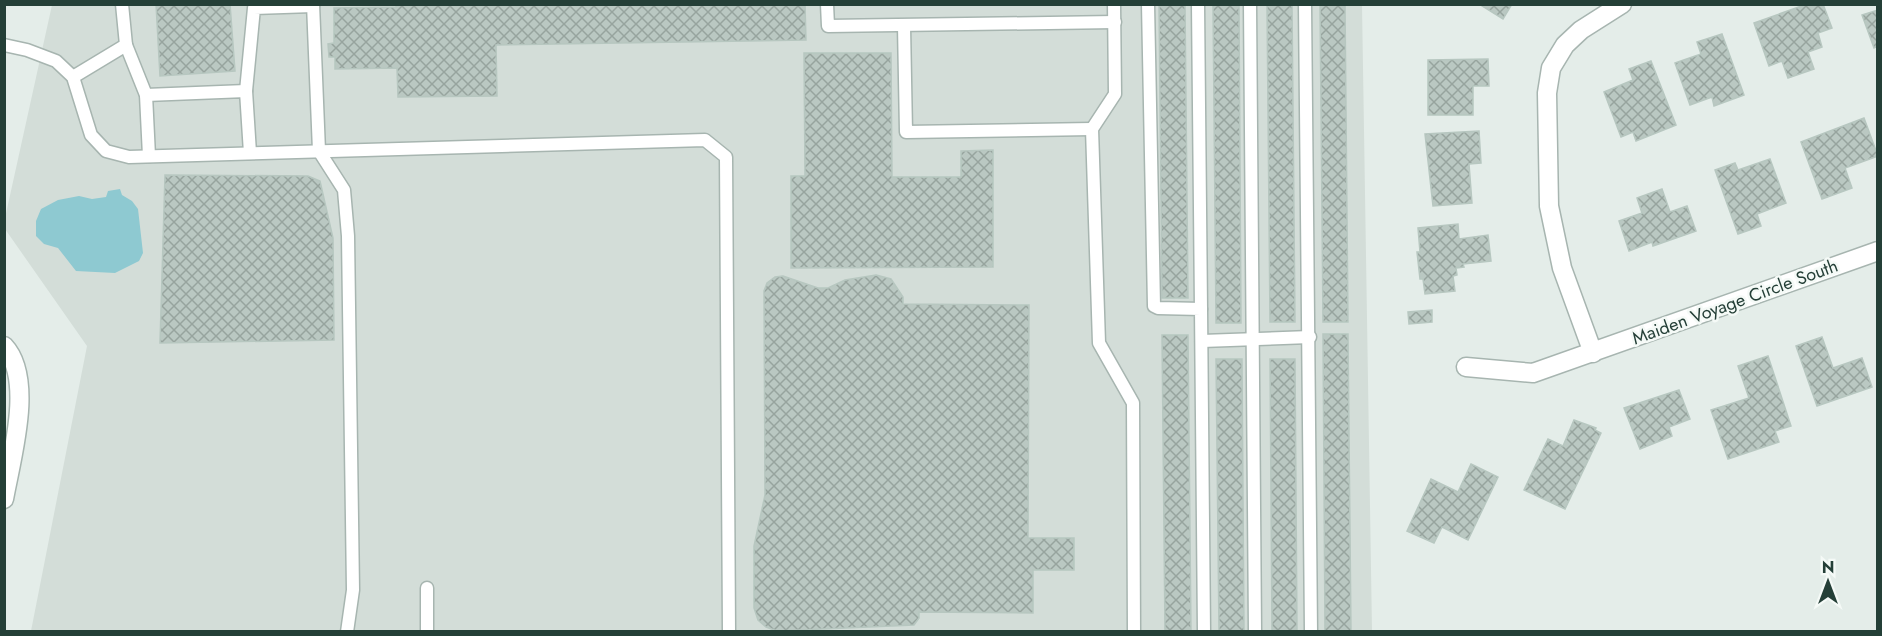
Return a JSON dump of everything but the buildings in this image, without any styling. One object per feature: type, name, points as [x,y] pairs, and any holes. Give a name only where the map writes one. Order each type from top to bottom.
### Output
[{"type":"street","points":[[1593,353],[1562,268],[1549,206],[1547,93],[1551,68],[1565,45],[1581,30],[1622,4]]},
{"type":"street","name":"Maiden Voyage Circle South","points":[[1466,367],[1533,373],[1878,251]]},
{"type":"street","points":[[4,346],[9,351],[19,375],[21,403],[4,499]]},
{"type":"lane","points":[[122,4],[126,45],[146,95],[149,156]]},
{"type":"lane","points":[[827,4],[828,26],[1114,22]]},
{"type":"lane","points":[[1114,4],[1115,94],[1092,129],[1098,343],[1133,403],[1134,632]]},
{"type":"lane","points":[[1148,4],[1154,306],[1201,309]]},
{"type":"lane","points":[[1198,4],[1204,632]]},
{"type":"lane","points":[[1250,4],[1255,632]]},
{"type":"lane","points":[[1305,4],[1310,337],[1311,632]]},
{"type":"lane","points":[[250,153],[246,91],[254,8],[313,5],[319,151],[344,190],[348,236],[353,590],[347,632]]},
{"type":"lane","points":[[904,26],[906,132],[1092,129]]},
{"type":"lane","points":[[4,45],[27,50],[56,61],[73,77],[91,135],[106,151],[129,157],[705,140],[726,157],[729,632]]},
{"type":"lane","points":[[73,77],[126,45]]},
{"type":"lane","points":[[146,95],[246,91]]},
{"type":"lane","points":[[1202,341],[1310,337]]},
{"type":"lane","points":[[427,588],[427,632]]},
{"type":"shaded area","points":[[52,5],[1362,5],[1372,631],[31,631],[87,346],[5,229],[5,218]]},
{"type":"water","points":[[120,189],[122,195],[132,201],[138,209],[143,253],[139,261],[115,273],[76,271],[58,248],[44,244],[36,236],[36,221],[41,209],[58,200],[79,196],[92,199],[106,197],[108,191]]}]
